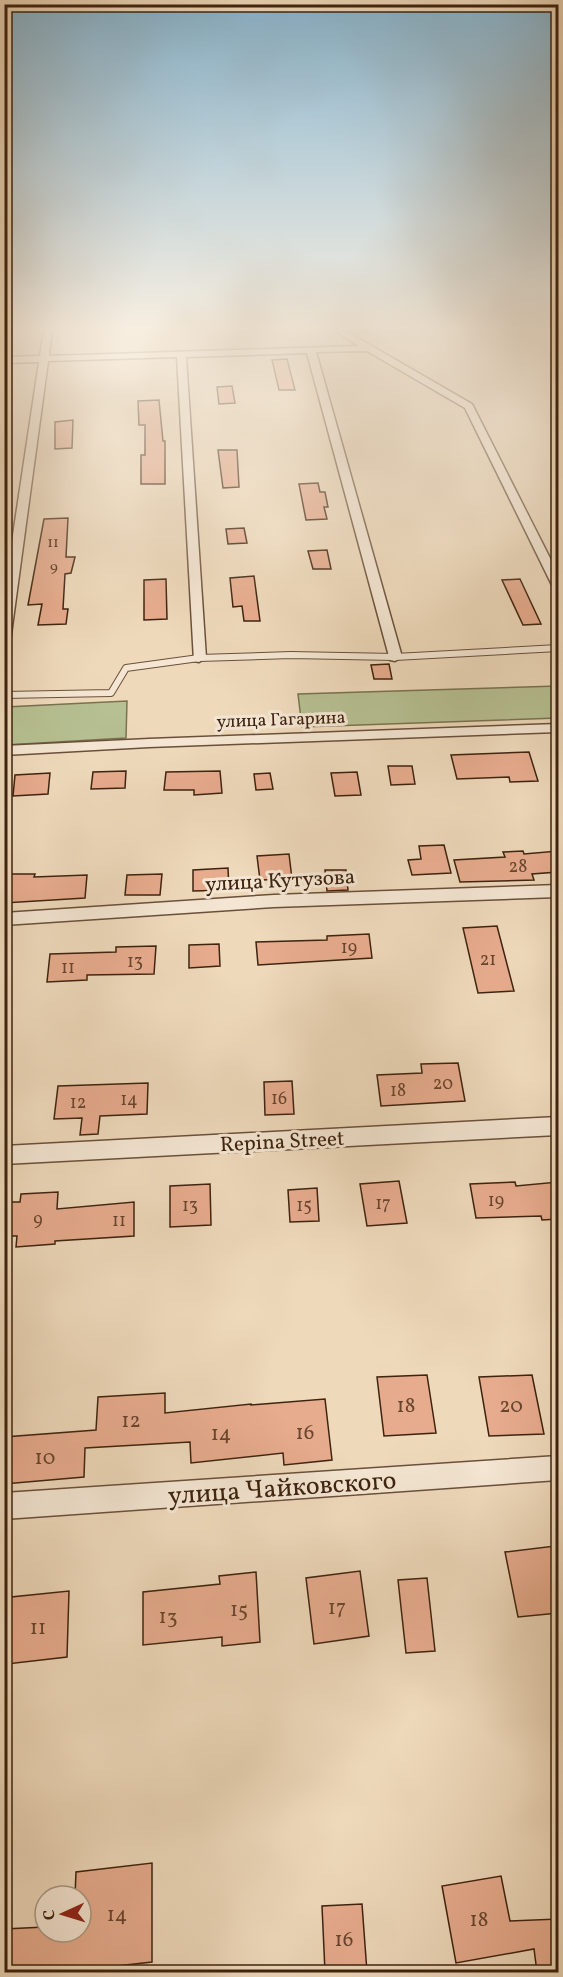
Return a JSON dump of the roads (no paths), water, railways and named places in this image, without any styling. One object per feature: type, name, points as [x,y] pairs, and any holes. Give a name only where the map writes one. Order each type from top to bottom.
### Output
[{"type":"street","points":[[4,642],[36,422]]},
{"type":"street","points":[[185,422],[199,658]]},
{"type":"street","points":[[331,422],[395,657]]},
{"type":"street","points":[[477,422],[558,585]]},
{"type":"street","name":"улица Гагарина","points":[[5,749],[558,728]]},
{"type":"street","name":"улица Кутузова","points":[[4,919],[274,901],[558,891]]},
{"type":"street","name":"Repina Street","points":[[4,1155],[558,1126]]},
{"type":"street","name":"улица Чайковского","points":[[4,1506],[558,1468]]},
{"type":"lane","points":[[4,694],[111,693],[126,668],[199,658],[291,655],[395,657],[558,648]]}]
